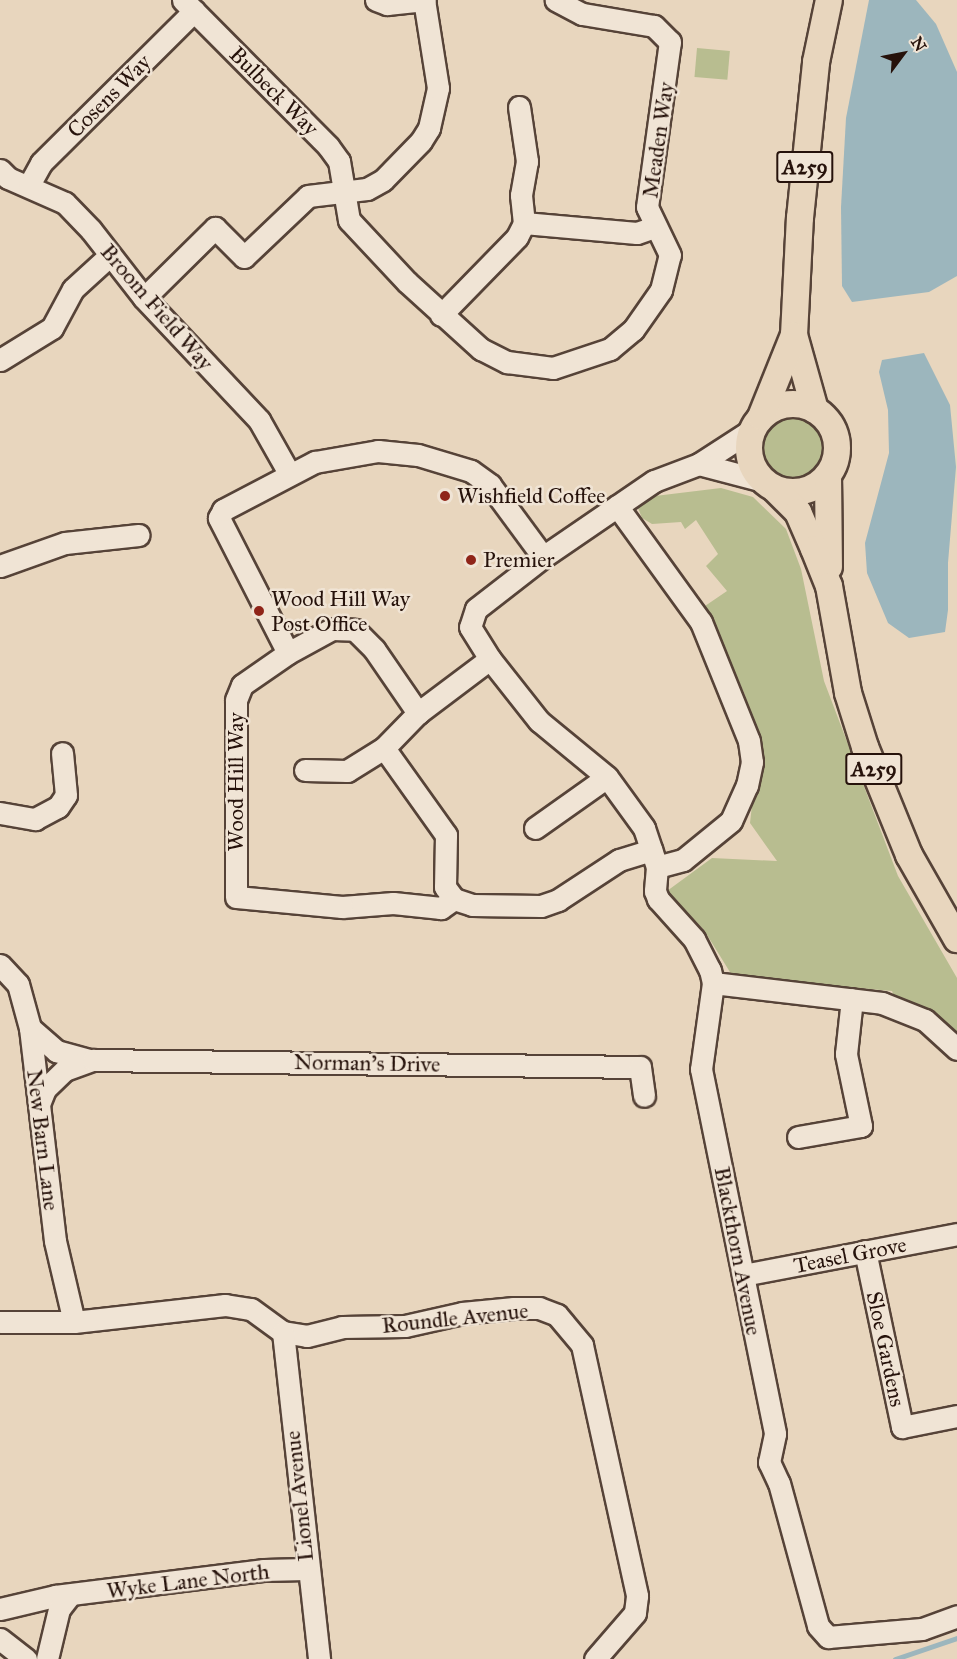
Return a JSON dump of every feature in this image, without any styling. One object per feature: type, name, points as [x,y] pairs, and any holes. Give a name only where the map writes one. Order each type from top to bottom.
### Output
[{"type":"main road","name":"A259","points":[[814,410],[794,335],[800,218],[815,73],[829,0]]},
{"type":"main road","name":"A259","points":[[757,423],[794,335]]},
{"type":"main road","points":[[787,405],[814,410],[834,432],[837,447],[828,475],[804,491],[769,485],[749,457],[757,423],[787,405]]},
{"type":"main road","name":"A259","points":[[828,475],[829,586],[848,693],[865,747],[909,855],[957,939]]},
{"type":"main road","name":"A259","points":[[769,485],[798,512],[829,586]]},
{"type":"street","points":[[144,298],[215,228],[244,256],[308,196],[344,194],[367,189],[383,180],[429,128],[438,88],[425,0],[387,4],[376,0]]},
{"type":"street","name":"Meaden Way","points":[[344,194],[349,220],[356,231],[441,315],[481,349],[507,362],[553,368],[575,364],[610,349],[633,330],[661,290],[670,255],[666,239],[654,227],[647,207],[670,42],[654,26],[582,14],[556,0]]},
{"type":"street","name":"Bulbeck Way","points":[[189,5],[328,146],[339,161],[344,194]]},
{"type":"street","name":"Cosens Way","points":[[29,185],[40,163],[189,5]]},
{"type":"street","points":[[441,315],[518,237],[524,223],[521,195],[527,162],[519,107]]},
{"type":"street","name":"Broom Field Way","points":[[0,170],[8,178],[29,185],[64,204],[144,298],[259,420],[289,473]]},
{"type":"street","points":[[524,223],[637,233],[654,227]]},
{"type":"street","points":[[0,360],[52,328],[73,289],[109,256]]},
{"type":"street","points":[[757,423],[699,464],[663,476],[543,557],[476,609],[470,627],[490,659],[539,721],[607,777],[644,828],[654,859],[655,891],[658,899],[694,939],[713,983],[882,1003],[925,1020],[957,1049]]},
{"type":"street","points":[[288,653],[219,518],[223,510],[289,473],[348,454],[378,451],[449,462],[471,471],[490,485],[543,557]]},
{"type":"street","points":[[699,464],[769,485]]},
{"type":"street","points":[[384,748],[446,834],[445,887],[454,899],[472,905],[541,906],[558,900],[619,860],[682,861],[731,821],[747,785],[750,752],[743,719],[704,629],[617,506]]},
{"type":"street","points":[[0,566],[65,543],[139,535]]},
{"type":"street","name":"Wood Hill Way","points":[[418,712],[375,650],[355,630],[332,629],[288,653],[242,685],[236,699],[236,897],[342,907],[393,903],[441,908],[454,899]]},
{"type":"street","points":[[305,770],[347,771],[384,748],[418,712],[490,659]]},
{"type":"street","points":[[0,813],[35,819],[58,807],[66,795],[62,753]]},
{"type":"street","points":[[535,828],[607,777]]},
{"type":"street","name":"New Barn Lane","points":[[0,965],[18,984],[30,1028],[55,1241],[74,1322]]},
{"type":"street","name":"Blackthorn Avenue","points":[[713,983],[701,1069],[775,1434],[769,1462],[779,1483],[818,1626],[828,1637],[922,1629],[957,1616]]},
{"type":"street","points":[[798,1137],[861,1125],[846,1054],[852,999]]},
{"type":"street","name":"Norman's Drive","points":[[30,1028],[56,1052],[93,1060],[640,1067],[645,1096]]},
{"type":"street","name":"Norman's Drive","points":[[39,1104],[45,1089],[64,1070],[93,1060]]},
{"type":"street","name":"Teasel Grove","points":[[743,1275],[957,1234]]},
{"type":"street","name":"Sloe Gardens","points":[[865,1251],[902,1426],[957,1416]]},
{"type":"street","points":[[0,1322],[74,1322],[225,1305],[251,1309],[283,1332]]},
{"type":"street","name":"Roundle Avenue","points":[[283,1332],[307,1336],[342,1328],[405,1326],[462,1313],[514,1308],[539,1308],[557,1315],[572,1328],[582,1344],[588,1365],[637,1596],[634,1613],[598,1654],[582,1659]]},
{"type":"street","name":"Lionel Avenue","points":[[283,1332],[306,1569],[319,1659]]},
{"type":"street","name":"Wyke Lane North","points":[[0,1609],[70,1595],[264,1570],[306,1569]]},
{"type":"street","points":[[47,1659],[59,1609],[70,1595]]},
{"type":"street","points":[[0,1639],[26,1659]]},
{"type":"green space","points":[[697,48],[730,51],[727,80],[694,77]]},
{"type":"green space","points":[[789,417],[801,417],[817,426],[824,436],[826,448],[824,460],[817,470],[801,479],[789,479],[778,474],[769,465],[764,454],[764,442],[769,431],[778,422]]},
{"type":"green space","points":[[721,488],[753,497],[786,529],[801,569],[824,681],[898,876],[957,978],[957,1035],[924,1007],[895,999],[892,991],[733,977],[704,930],[667,891],[712,858],[777,861],[750,823],[756,769],[745,695],[705,606],[727,591],[706,566],[718,554],[696,520],[685,529],[681,522],[652,524],[642,518],[638,508],[655,496]]},
{"type":"water","points":[[869,0],[916,0],[936,24],[957,72],[957,276],[929,292],[852,302],[842,286],[841,207],[846,118]]},
{"type":"water","points":[[924,353],[950,405],[956,467],[945,632],[909,638],[888,623],[867,573],[865,543],[889,453],[888,410],[879,372],[882,360]]},
{"type":"waterway","points":[[895,1659],[957,1638]]},
{"type":"place","name":"Wishfield Coffee","points":[[445,496]]},
{"type":"place","name":"Premier","points":[[471,560]]},
{"type":"place","name":"Wood Hill Way Post Office","points":[[259,611]]}]
